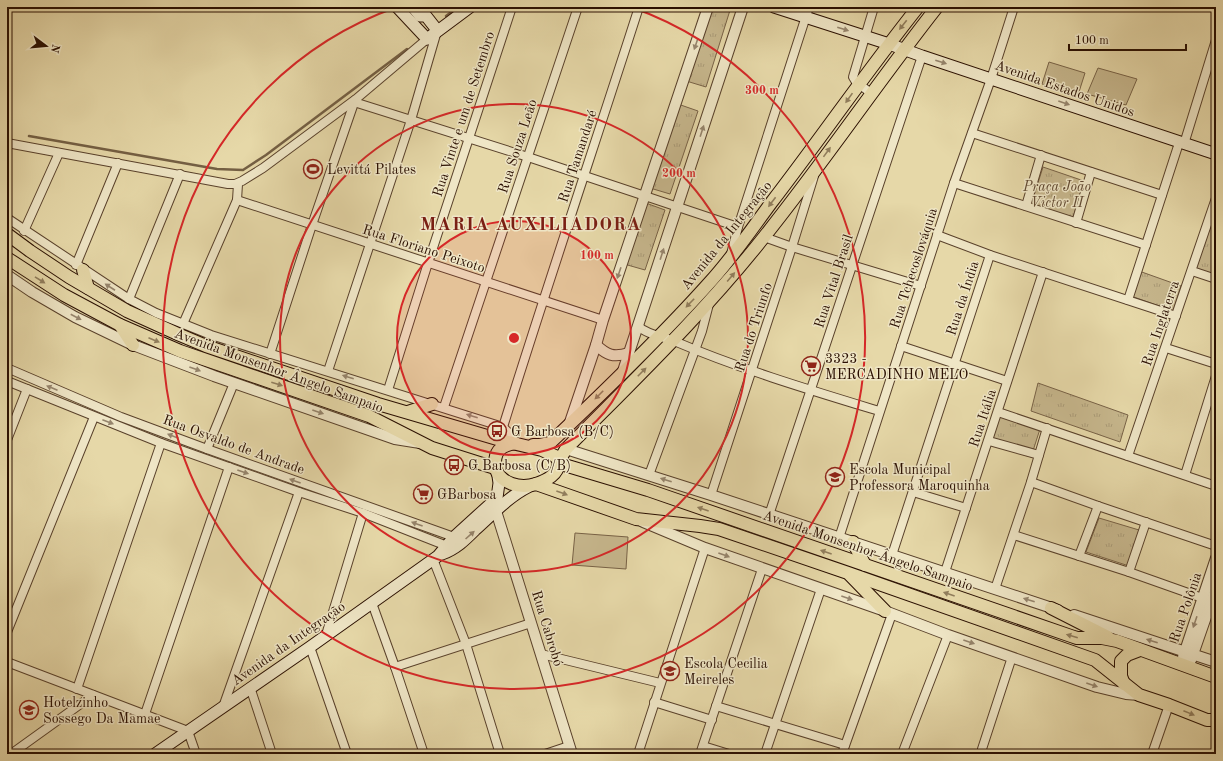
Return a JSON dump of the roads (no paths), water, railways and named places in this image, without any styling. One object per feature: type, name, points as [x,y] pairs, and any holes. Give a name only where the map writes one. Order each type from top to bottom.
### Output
[{"type":"main road","points":[[396,7],[427,39],[437,30],[470,7]]},
{"type":"main road","points":[[413,7],[437,30]]},
{"type":"main road","name":"Avenida Estados Unidos","points":[[774,7],[807,12],[864,36],[1216,154]]},
{"type":"main road","name":"Avenida da Integração","points":[[520,444],[540,445],[550,443],[660,336],[710,282],[814,147],[859,84],[918,7]]},
{"type":"main road","name":"Avenida da Integração","points":[[559,462],[566,449],[673,341],[709,302],[764,237],[937,7]]},
{"type":"main road","points":[[411,24],[423,16]]},
{"type":"main road","points":[[423,16],[439,22],[445,22],[452,19]]},
{"type":"main road","name":"Avenida Monsenhor Ângelo Sampaio","points":[[7,234],[30,251],[127,311],[206,346],[408,412],[550,453],[557,458],[561,464],[648,490],[1077,638],[1102,638],[1117,641],[1216,677]]},
{"type":"main road","points":[[19,267],[23,256],[30,251]]},
{"type":"main road","name":"Avenida Monsenhor Ângelo Sampaio","points":[[7,258],[64,295],[120,325],[201,359],[369,416],[391,426],[421,443],[496,472],[505,482],[517,485],[532,485],[636,519],[719,529],[1095,660],[1139,695],[1169,705],[1213,723]]},
{"type":"main road","points":[[80,267],[88,288]]},
{"type":"main road","points":[[120,325],[133,345]]},
{"type":"main road","points":[[408,412],[432,404]]},
{"type":"main road","points":[[435,557],[497,498],[499,483],[496,472],[495,458],[500,448],[520,444]]},
{"type":"main road","points":[[435,557],[450,551],[460,544],[518,492],[554,475],[559,462]]},
{"type":"main road","points":[[853,542],[865,565]]},
{"type":"main road","name":"Avenida da Integração","points":[[155,754],[310,647],[435,557]]},
{"type":"main road","points":[[848,573],[889,612]]},
{"type":"main road","points":[[1051,608],[1117,641]]},
{"type":"main road","points":[[1124,684],[1121,676],[1121,661],[1127,655],[1140,650]]},
{"type":"street","name":"Rua Vinte e um de Setembro","points":[[388,390],[468,139],[512,7]]},
{"type":"street","name":"Rua Souza Leão","points":[[444,407],[578,7]]},
{"type":"street","name":"Rua Tamandaré","points":[[502,426],[639,7]]},
{"type":"street","points":[[569,425],[596,345],[602,320],[708,7]]},
{"type":"street","points":[[623,371],[743,7]]},
{"type":"street","points":[[871,93],[853,79],[853,73],[874,7]]},
{"type":"street","name":"Rua Tchecoslováquia","points":[[839,538],[954,183],[991,79],[1014,7]]},
{"type":"street","points":[[729,259],[807,12]]},
{"type":"street","points":[[328,371],[411,120],[437,30]]},
{"type":"street","points":[[7,143],[228,184],[238,184],[257,172],[355,100],[427,39]]},
{"type":"street","points":[[1128,300],[1162,195],[1182,143],[1216,40]]},
{"type":"street","name":"Rua Vital Brasil","points":[[769,514],[922,56]]},
{"type":"street","points":[[355,100],[468,139],[528,157],[738,227]]},
{"type":"street","points":[[270,354],[355,100]]},
{"type":"street","points":[[972,132],[1162,195]]},
{"type":"street","points":[[24,231],[59,153]]},
{"type":"street","points":[[1026,206],[1041,155]]},
{"type":"street","points":[[80,267],[118,163]]},
{"type":"street","name":"Rua do Triunfo","points":[[711,495],[817,166]]},
{"type":"street","points":[[1076,223],[1090,172]]},
{"type":"street","points":[[129,299],[180,174]]},
{"type":"street","points":[[954,183],[1146,245]]},
{"type":"street","points":[[183,324],[237,200],[238,184]]},
{"type":"street","name":"Rua Inglaterra","points":[[1128,456],[1192,270],[1213,220],[1216,198]]},
{"type":"street","name":"Rua Floriano Peixoto","points":[[237,200],[602,320]]},
{"type":"street","name":"Avenida Monsenhor Ângelo Sampaio","points":[[7,218],[24,231],[129,299],[156,313],[211,335],[502,426]]},
{"type":"street","points":[[937,235],[990,255],[1176,316]]},
{"type":"street","points":[[764,237],[792,247],[921,286]]},
{"type":"street","name":"Rua da Índia","points":[[892,555],[990,255]]},
{"type":"street","points":[[1192,270],[1216,279]]},
{"type":"street","name":"Rua Itália","points":[[945,572],[1043,272]]},
{"type":"street","points":[[8,278],[75,316],[133,345],[174,362],[395,439],[421,443]]},
{"type":"street","points":[[649,475],[702,331],[709,302]]},
{"type":"street","points":[[638,326],[644,331],[695,350],[811,390],[879,411]]},
{"type":"street","points":[[596,345],[612,356],[620,356],[629,353]]},
{"type":"street","points":[[901,346],[1007,382]]},
{"type":"street","points":[[1166,348],[1216,364]]},
{"type":"street","name":"Rua Osvaldo de Andrade","points":[[7,368],[121,417],[451,542]]},
{"type":"street","points":[[1184,475],[1216,376]]},
{"type":"street","name":"Rua Osvaldo de Andrade","points":[[7,381],[161,443],[299,492],[451,542]]},
{"type":"street","points":[[207,449],[234,383]]},
{"type":"street","points":[[7,440],[27,389]]},
{"type":"street","points":[[998,412],[1216,486]]},
{"type":"street","points":[[7,632],[94,417]]},
{"type":"street","points":[[502,426],[520,444]]},
{"type":"street","points":[[995,589],[1031,482],[1047,428]]},
{"type":"street","points":[[988,441],[1039,455]]},
{"type":"street","points":[[78,689],[161,443]]},
{"type":"street","name":"Avenida Monsenhor Ângelo Sampaio","points":[[566,449],[769,514],[1216,662]]},
{"type":"street","points":[[145,714],[229,467]]},
{"type":"street","points":[[1031,482],[1216,546]]},
{"type":"street","points":[[223,708],[299,492]]},
{"type":"street","points":[[913,492],[966,508]]},
{"type":"street","points":[[1079,556],[1098,506]]},
{"type":"street","name":"Rua Cabrobó","points":[[496,511],[571,750]]},
{"type":"street","points":[[326,635],[363,513]]},
{"type":"street","name":"Avenida Monsenhor Ângelo Sampaio","points":[[636,519],[705,548],[889,612],[948,635],[1114,692],[1139,695]]},
{"type":"street","points":[[1129,572],[1146,522]]},
{"type":"street","points":[[1014,534],[1207,599]]},
{"type":"street","points":[[638,754],[705,548]]},
{"type":"street","points":[[435,557],[466,644],[500,754]]},
{"type":"street","name":"Rua Polônia","points":[[1184,666],[1207,599],[1216,558]]},
{"type":"street","points":[[700,754],[762,569]]},
{"type":"street","name":"Rua Polônia","points":[[1207,599],[1216,588]]},
{"type":"street","points":[[765,754],[821,589]]},
{"type":"street","points":[[372,603],[424,754]]},
{"type":"street","points":[[842,754],[889,612]]},
{"type":"street","points":[[395,667],[531,623]]},
{"type":"street","points":[[902,754],[948,635]]},
{"type":"street","points":[[310,647],[347,754]]},
{"type":"street","points":[[541,654],[660,683]]},
{"type":"street","points":[[982,750],[1012,657]]},
{"type":"street","points":[[7,663],[188,731],[196,754]]},
{"type":"street","points":[[250,688],[272,754]]},
{"type":"street","points":[[11,754],[93,695]]},
{"type":"street","points":[[654,702],[712,720]]},
{"type":"street","points":[[1152,754],[1169,705]]},
{"type":"street","points":[[716,706],[845,745]]},
{"type":"street","points":[[703,746],[729,754]]},
{"type":"street","points":[[545,754],[571,750]]},
{"type":"waterway","points":[[446,16],[458,7]]},
{"type":"waterway","points":[[29,136],[217,169],[243,170],[266,155],[407,49]]},
{"type":"place","name":"Levittá Pilates","points":[[313,169]]},
{"type":"place","name":"3323 - MERCADINHO MELO","points":[[811,366]]},
{"type":"place","name":"G Barbosa (B/C)","points":[[497,431]]},
{"type":"place","name":"G Barbosa (C/B)","points":[[454,465]]},
{"type":"place","name":"Escola Municipal Professora Maroquinha","points":[[835,477]]},
{"type":"place","name":"GBarbosa","points":[[423,494]]},
{"type":"place","name":"Escola Cecilia Meireles","points":[[670,671]]},
{"type":"place","name":"Hotelzinho Sossego Da Mamae","points":[[29,710]]},
{"type":"district","name":"MARIA AUXILIADORA","points":[[531,224]]},
{"type":"park label","name":"Praça João Victor II","points":[[1057,194]]}]
